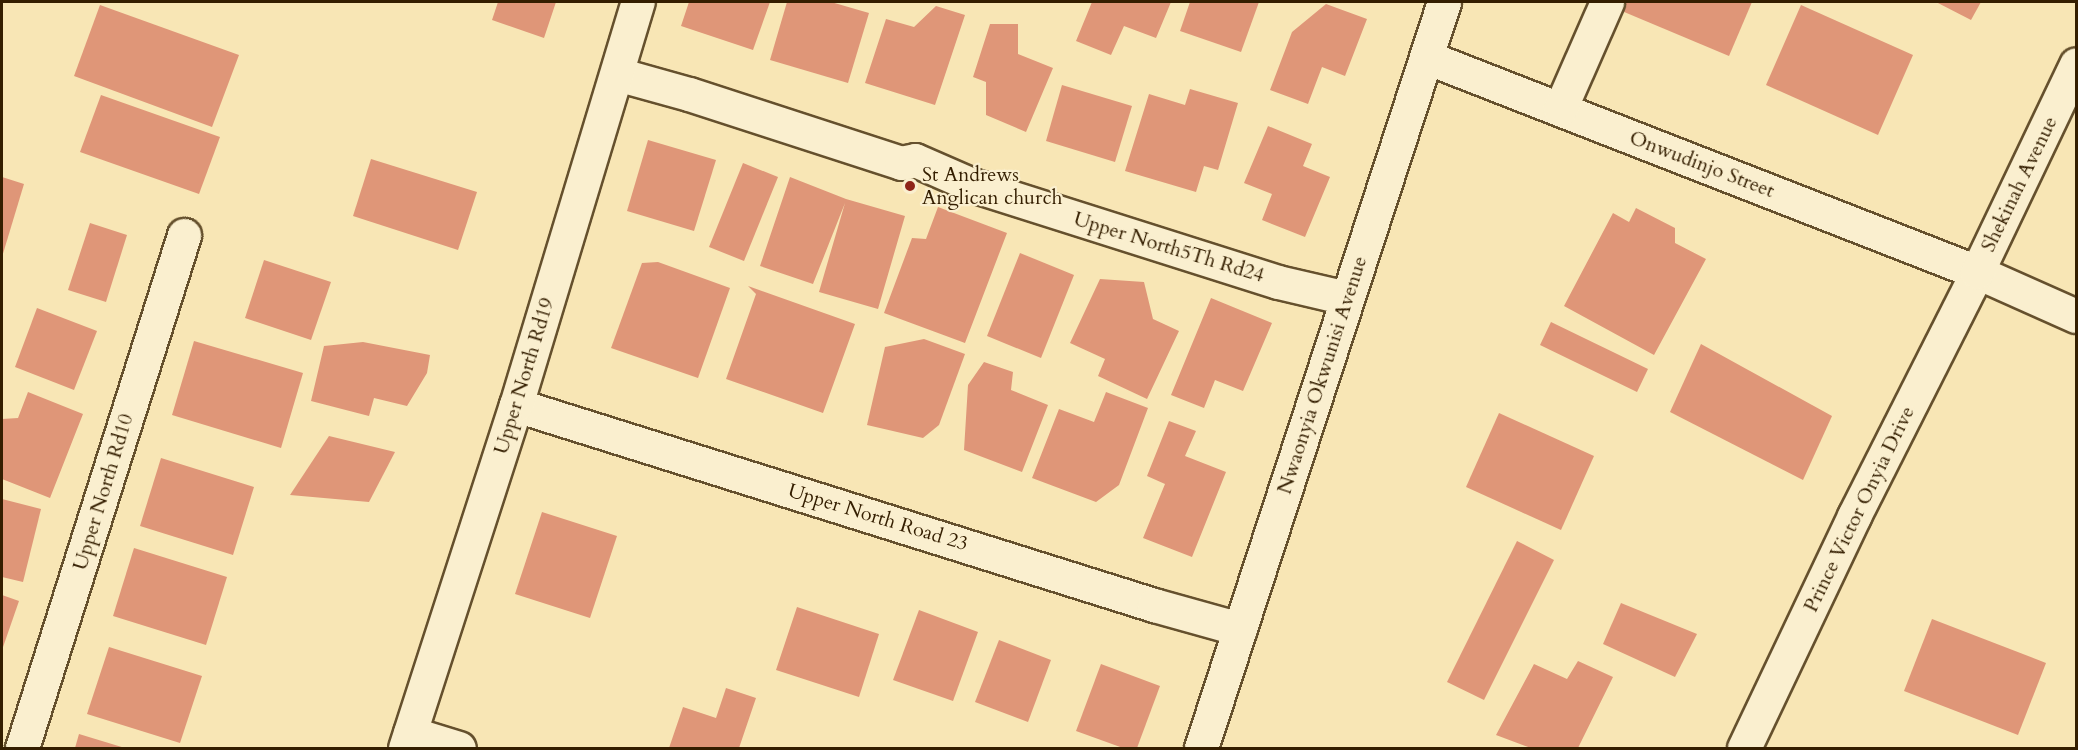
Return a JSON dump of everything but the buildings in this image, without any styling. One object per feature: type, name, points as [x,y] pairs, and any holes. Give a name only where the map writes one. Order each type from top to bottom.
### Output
[{"type":"street","name":"Upper North Rd19","points":[[407,741],[516,405],[638,2]]},
{"type":"street","name":"Nwaonyia Okwunisi Avenue","points":[[1201,748],[1444,2]]},
{"type":"street","points":[[1560,109],[1607,2]]},
{"type":"street","name":"Onwudinjo Street","points":[[1426,57],[1977,272],[2076,316]]},
{"type":"street","name":"Shekinah Avenue","points":[[1977,272],[2076,64]]},
{"type":"street","name":"Upper North5Th Rd24","points":[[617,74],[689,94],[901,163],[915,160],[972,185],[1278,282],[1347,298]]},
{"type":"street","name":"Upper North Rd10","points":[[22,748],[184,235]]},
{"type":"street","name":"Prince Victor Onyia Drive","points":[[1744,748],[1854,516],[1977,272]]},
{"type":"street","name":"Upper North Road 23","points":[[516,405],[1154,605],[1240,629]]},
{"type":"street","points":[[407,741],[459,748]]},
{"type":"place","name":"St Andrews Anglican church","points":[[910,186]]}]
